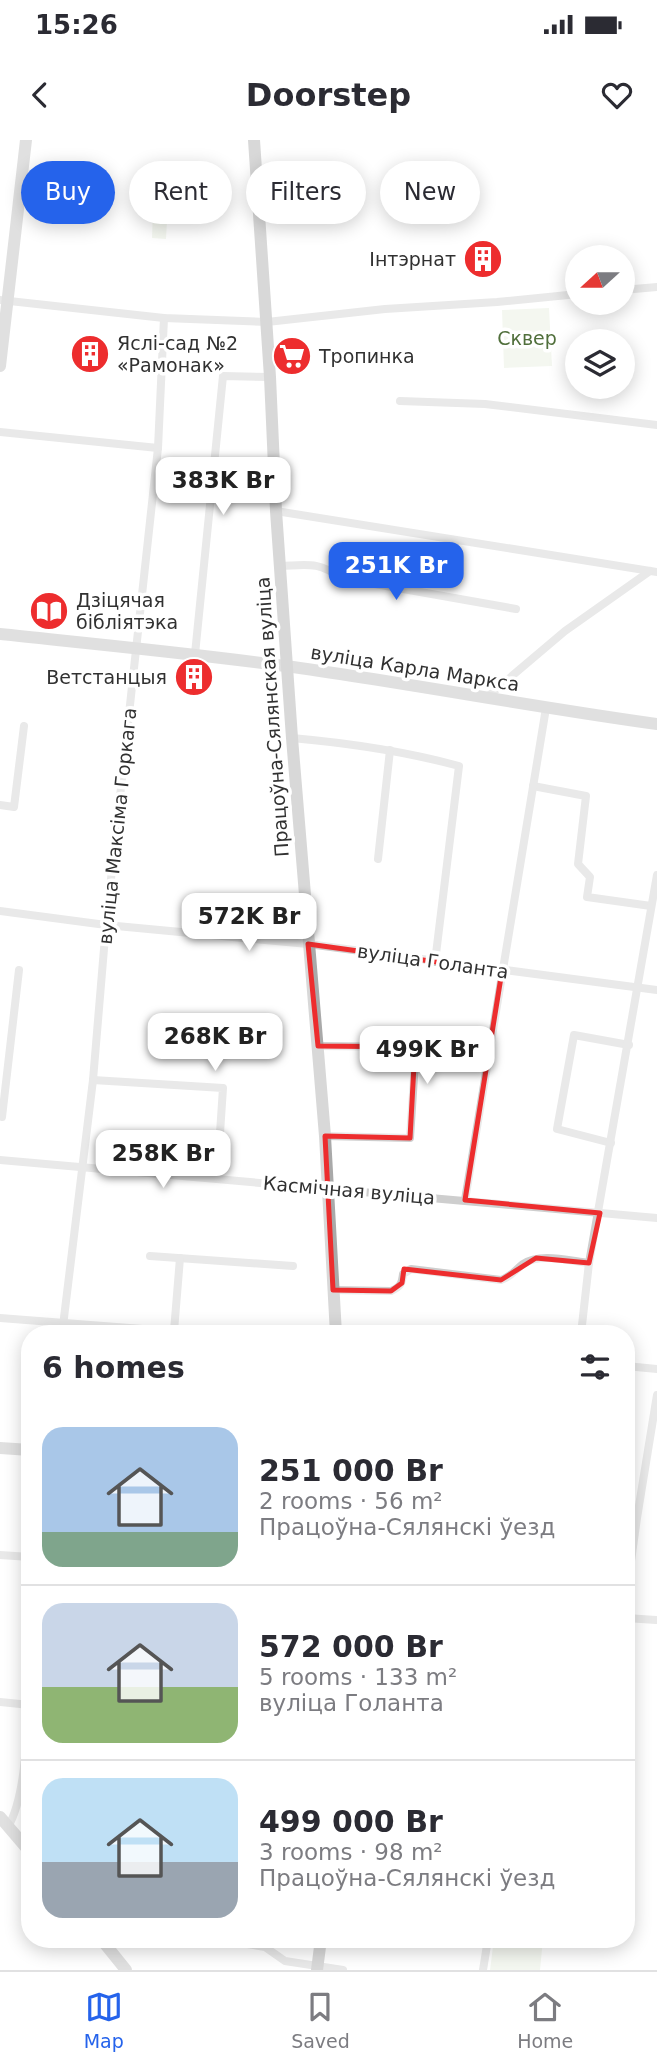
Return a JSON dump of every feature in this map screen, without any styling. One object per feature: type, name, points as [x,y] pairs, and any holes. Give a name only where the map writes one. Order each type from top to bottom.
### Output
[{"type":"main road","name":"Працоўна-Сялянская вуліца","points":[[254,140],[267,322],[276,511],[325,1136],[335,1325]]},
{"type":"main road","points":[[317,1968],[320,1948]]},
{"type":"street","points":[[0,366],[4,300],[26,140]]},
{"type":"street","points":[[635,289],[657,287]]},
{"type":"street","points":[[4,300],[164,318],[267,322],[384,309],[565,295]]},
{"type":"street","name":"вуліца Максіма Горкага","points":[[64,1325],[93,1080],[106,925],[158,448],[164,318]]},
{"type":"street","points":[[195,654],[223,376],[270,377]]},
{"type":"street","points":[[400,401],[485,404],[657,425]]},
{"type":"street","points":[[0,432],[158,448]]},
{"type":"street","points":[[276,511],[654,572]]},
{"type":"street","points":[[280,566],[313,565],[327,568],[341,578],[516,609]]},
{"type":"street","points":[[486,698],[565,631],[654,572]]},
{"type":"street","name":"вуліца Карла Маркса","points":[[0,634],[288,666],[657,724]]},
{"type":"street","points":[[465,1200],[546,708]]},
{"type":"street","points":[[12,817],[24,726]]},
{"type":"street","points":[[292,738],[390,750],[459,765],[435,962]]},
{"type":"street","points":[[378,859],[390,750]]},
{"type":"street","points":[[533,786],[586,796],[578,864],[590,877],[587,897],[651,906]]},
{"type":"street","points":[[0,805],[13,807]]},
{"type":"street","points":[[582,1325],[589,1263],[600,1213],[657,875]]},
{"type":"street","name":"вуліца Голанта","points":[[0,911],[106,925],[308,944],[657,990]]},
{"type":"street","points":[[2,1117],[5,1046],[19,970]]},
{"type":"street","points":[[611,1143],[557,1129],[559,1116],[574,1035],[629,1045]]},
{"type":"street","points":[[318,1046],[416,1047],[410,1138],[325,1136]]},
{"type":"street","points":[[93,1080],[223,1088],[217,1178]]},
{"type":"street","name":"Касмічная вуліца","points":[[0,1160],[657,1217]]},
{"type":"street","points":[[150,1256],[293,1266]]},
{"type":"street","points":[[174,1325],[180,1258]]},
{"type":"street","points":[[333,1290],[391,1292],[402,1283],[403,1274],[411,1269],[501,1280],[509,1277],[524,1263],[536,1258],[589,1263]]},
{"type":"street","points":[[0,1318],[86,1325]]},
{"type":"street","points":[[635,1367],[657,1369]]},
{"type":"street","points":[[635,1532],[657,1395]]},
{"type":"street","points":[[0,1448],[21,1449]]},
{"type":"street","points":[[0,1555],[21,1556]]},
{"type":"street","points":[[635,1619],[656,1620]]},
{"type":"street","points":[[0,1702],[21,1704]]},
{"type":"street","points":[[21,1792],[17,1812],[4,1822],[21,1842]]},
{"type":"street","points":[[111,1948],[126,1970]]},
{"type":"street","points":[[266,1948],[285,1961],[343,1970]]},
{"type":"street","points":[[483,1970],[487,1948]]},
{"type":"highlighted area","points":[[308,944],[502,971],[465,1200],[600,1213],[589,1263],[536,1258],[501,1280],[404,1269],[402,1283],[391,1291],[333,1290],[325,1136],[410,1138],[415,1047],[318,1046]]},
{"type":"green space","points":[[152,224],[167,224],[166,239],[152,238]]},
{"type":"green space","name":"Сквер","points":[[549,308],[552,366],[504,368],[502,310]]},
{"type":"green space","points":[[493,1948],[542,1948],[540,1970],[490,1970]]},
{"type":"place","name":"Інтэрнат","points":[[483,259]]},
{"type":"place","name":"Яслі-сад №2 «Рамонак»","points":[[90,354]]},
{"type":"place","name":"Тропинка","points":[[292,356]]},
{"type":"place","name":"Дзіцячая бібліятэка","points":[[49,611]]},
{"type":"place","name":"Ветстанцыя","points":[[194,677]]}]
